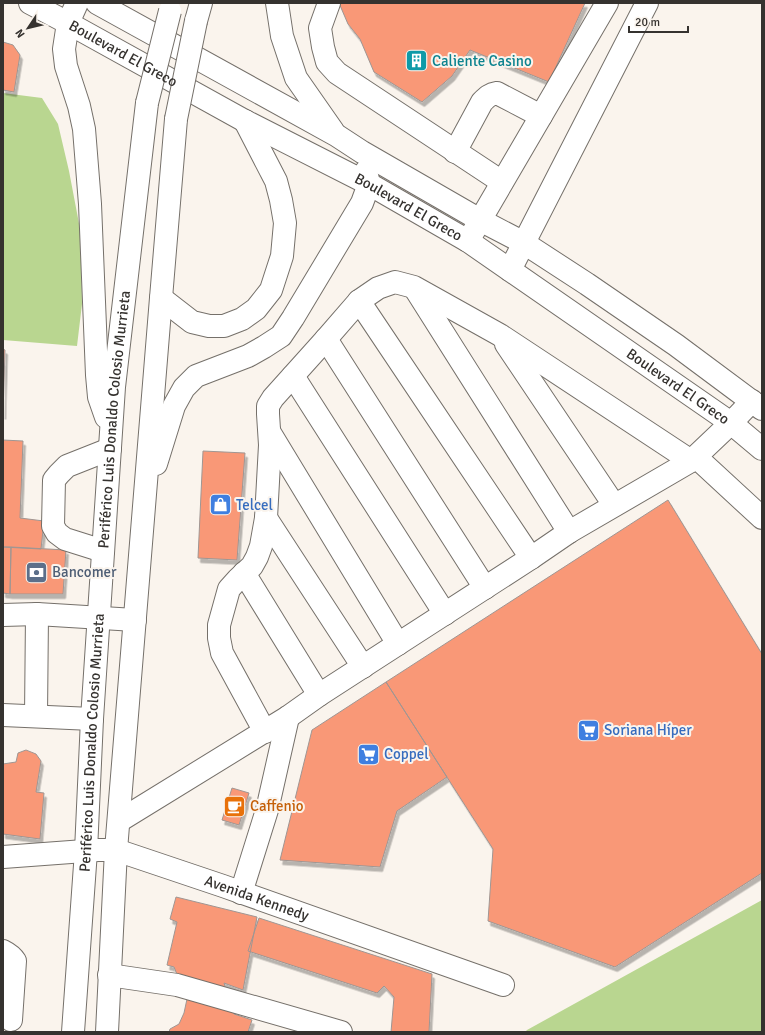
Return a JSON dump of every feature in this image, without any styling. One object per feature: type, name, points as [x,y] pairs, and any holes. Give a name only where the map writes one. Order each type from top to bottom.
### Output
[{"type":"main road","name":"Boulevard El Greco","points":[[30,3],[245,121],[369,184],[468,241],[731,423],[762,449]]},
{"type":"main road","points":[[77,3],[68,23],[64,49],[66,66],[79,106],[84,129],[90,212],[97,375],[99,397],[110,440],[67,466],[54,480],[53,526],[57,533],[65,539],[103,551]]},
{"type":"main road","name":"Boulevard El Greco","points":[[97,3],[336,135],[362,152],[480,220],[524,243],[676,345],[757,405]]},
{"type":"main road","points":[[277,3],[282,36],[296,78],[336,135]]},
{"type":"main road","points":[[328,3],[320,28],[323,47],[328,62],[337,73],[502,182]]},
{"type":"main road","points":[[468,241],[607,3]]},
{"type":"main road","points":[[510,270],[647,3]]},
{"type":"main road","name":"Periférico Luis Donaldo Colosio Murrieta","points":[[73,1032],[86,851],[92,718],[114,387],[147,103],[171,7]]},
{"type":"main road","name":"Periférico Luis Donaldo Colosio Murrieta","points":[[107,1032],[118,821],[176,119],[198,12]]},
{"type":"main road","points":[[455,152],[482,102],[487,96],[497,93],[541,116]]},
{"type":"main road","points":[[161,298],[192,322],[209,326],[224,326],[242,319],[256,309],[271,290],[282,256],[285,223],[282,200],[276,181],[245,121]]},
{"type":"main road","points":[[145,500],[174,406],[184,388],[196,376],[248,356],[264,347],[281,336],[293,318],[362,203],[369,184],[362,152]]},
{"type":"main road","points":[[264,732],[222,653],[219,638],[219,625],[230,589],[252,566],[261,546],[266,518],[270,433],[268,406],[272,398],[359,301],[378,288],[395,282],[414,287],[500,335],[694,459],[762,518]]},
{"type":"main road","points":[[414,287],[569,532]]},
{"type":"main road","points":[[359,301],[532,558]]},
{"type":"main road","points":[[500,335],[614,505]]},
{"type":"main road","points":[[326,339],[485,588]]},
{"type":"main road","points":[[293,376],[445,614]]},
{"type":"main road","points":[[118,821],[288,717],[319,695],[532,558],[569,532],[694,459],[731,423],[757,405]]},
{"type":"main road","points":[[270,433],[398,644]]},
{"type":"main road","points":[[266,518],[363,667]]},
{"type":"main road","points":[[244,573],[319,695]]},
{"type":"main road","points":[[3,615],[37,614],[135,620]]},
{"type":"main road","points":[[36,716],[37,614]]},
{"type":"main road","points":[[3,715],[92,718]]},
{"type":"main road","points":[[241,893],[267,810],[288,717]]},
{"type":"main road","name":"Avenida Kennedy","points":[[3,857],[116,850],[503,985]]},
{"type":"main road","points":[[3,951],[13,957],[15,961],[11,1020]]},
{"type":"main road","points":[[110,975],[177,985],[341,1032]]},
{"type":"green space","points":[[3,93],[42,98],[58,124],[81,234],[82,304],[77,346],[3,340]]},
{"type":"green space","points":[[762,900],[762,1032],[525,1032],[527,1030]]},
{"type":"building","name":"Caliente Casino","points":[[339,3],[585,3],[549,82],[470,50],[452,76],[422,102],[374,72],[360,39],[348,24]]},
{"type":"building","points":[[3,42],[13,45],[20,55],[14,92],[3,90]]},
{"type":"building","points":[[3,349],[5,350],[3,415]]},
{"type":"building","points":[[3,440],[23,441],[20,518],[44,521],[41,549],[3,547]]},
{"type":"building","name":"Telcel","points":[[203,451],[245,453],[237,560],[198,558]]},
{"type":"building","name":"Soriana Híper","points":[[668,500],[762,654],[762,873],[615,967],[488,921],[493,849],[386,682]]},
{"type":"building","points":[[3,547],[11,547],[10,594],[3,593]]},
{"type":"building","name":"Bancomer","points":[[11,547],[66,550],[63,594],[10,594]]},
{"type":"building","name":"Coppel","points":[[386,682],[447,777],[397,811],[380,867],[280,860],[312,730]]},
{"type":"building","points":[[26,750],[36,754],[41,761],[36,792],[44,793],[40,839],[3,834],[3,764],[16,762],[18,753]]},
{"type":"building","name":"Caffenio","points":[[232,788],[249,793],[239,825],[222,820]]},
{"type":"building","points":[[176,897],[257,917],[243,990],[224,983],[234,1014],[252,1020],[248,1032],[169,1032],[170,1029],[179,1024],[184,1013],[187,999],[174,967],[167,965],[177,922],[170,919]]},
{"type":"building","points":[[259,918],[432,974],[429,1032],[391,1032],[394,997],[384,986],[377,993],[248,951]]},
{"type":"place","name":"Caliente Casino","points":[[416,61]]},
{"type":"place","name":"Telcel","points":[[221,505]]},
{"type":"place","name":"Bancomer","points":[[37,572]]},
{"type":"place","name":"Soriana Híper","points":[[589,730]]},
{"type":"place","name":"Coppel","points":[[369,754]]},
{"type":"place","name":"Caffenio","points":[[235,806]]}]
